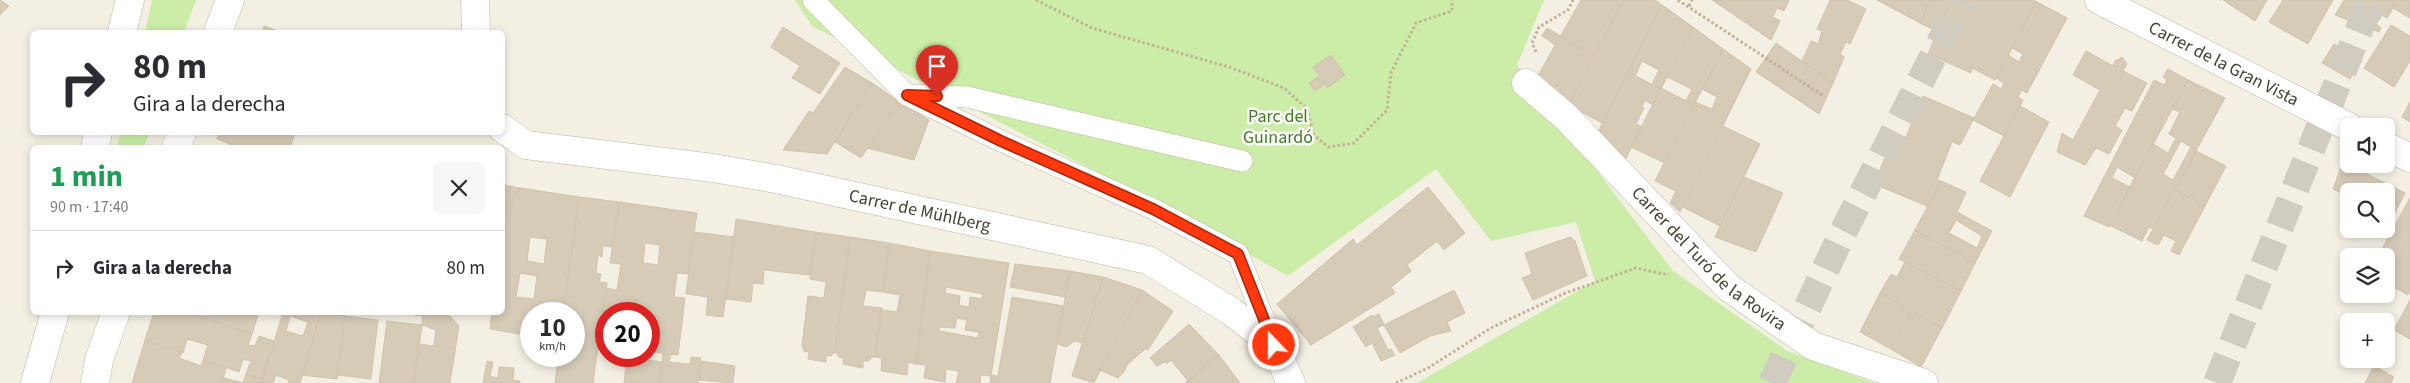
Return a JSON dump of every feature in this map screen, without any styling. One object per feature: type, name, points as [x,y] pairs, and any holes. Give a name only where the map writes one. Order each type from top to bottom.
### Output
[{"type":"street","points":[[122,30],[130,0]]},
{"type":"street","points":[[219,30],[230,0]]},
{"type":"street","points":[[475,0],[476,30]]},
{"type":"street","name":"Carrer de la Gran Vista","points":[[2099,0],[2340,122]]},
{"type":"street","name":"Carrer del Turó de la Rovira","points":[[1533,72],[1566,117],[1728,287],[1813,346],[1924,383]]},
{"type":"street","name":"Carrer de Mühlberg","points":[[505,130],[526,145],[713,168],[776,179],[1148,260],[1232,312],[1274,345],[1291,383]]},
{"type":"street","points":[[2395,150],[2410,158]]},
{"type":"street","points":[[36,383],[54,315]]},
{"type":"street","points":[[95,383],[99,360],[115,315]]},
{"type":"lane","points":[[812,0],[907,95],[1001,141],[1153,209],[1238,254],[1274,345]]},
{"type":"lane","points":[[907,95],[967,96],[1242,161]]},
{"type":"path","points":[[1036,0],[1092,28],[1229,67],[1284,88],[1307,108],[1314,136],[1328,146],[1354,143],[1387,110],[1391,73],[1416,23],[1452,11],[1452,0]]},
{"type":"path","points":[[1533,72],[1532,42],[1539,27],[1568,10],[1573,0]]},
{"type":"path","points":[[1678,0],[1822,95]]},
{"type":"path","points":[[1689,6],[1692,0]]},
{"type":"path","points":[[1396,383],[1428,368],[1491,328],[1563,294],[1636,268],[1673,275]]},
{"type":"green space","points":[[152,0],[196,0],[185,30],[145,30]]},
{"type":"green space","name":"Parc del Guinardó","points":[[795,0],[1544,0],[1517,65],[1673,271],[1787,351],[1874,383],[1417,383],[1595,281],[1576,222],[1491,241],[1436,169],[1288,276],[1150,199],[812,26]]},
{"type":"green space","points":[[120,135],[148,135],[145,145],[118,145]]},
{"type":"building","points":[[0,0],[9,6],[0,15]]},
{"type":"building","points":[[1581,0],[1623,0],[1594,56],[1560,37]]},
{"type":"building","points":[[1623,0],[1655,0],[1662,5],[1602,123],[1569,105]]},
{"type":"building","points":[[1712,0],[1789,0],[1784,11],[1777,8],[1773,17],[1780,21],[1771,40]]},
{"type":"building","points":[[1830,0],[1847,0],[1866,9],[1850,44],[1846,42],[1840,54],[1844,57],[1833,83],[1802,61],[1811,41],[1818,44],[1822,31],[1817,29]]},
{"type":"building","points":[[1877,0],[1930,0],[1920,23]]},
{"type":"building","points":[[1930,0],[1951,0],[1938,32],[1920,23]]},
{"type":"building","points":[[1951,0],[2033,0],[2037,2],[1995,80],[1972,68],[1971,73],[1928,54]]},
{"type":"building","points":[[2223,0],[2267,0],[2255,21]]},
{"type":"building","points":[[2283,0],[2333,0],[2308,44],[2269,22]]},
{"type":"building","points":[[2344,0],[2398,0],[2387,18],[2382,15],[2376,24],[2381,28],[2379,32],[2335,15]]},
{"type":"building","points":[[2398,0],[2410,0],[2410,18],[2393,8]]},
{"type":"building","points":[[2037,2],[2067,18],[2027,93],[2022,90],[2018,97],[2023,100],[2004,136],[1973,120],[1993,84],[2001,89],[2004,83],[1996,78],[2008,55],[2019,62],[2023,54],[2012,48]]},
{"type":"building","points":[[1662,5],[1693,27],[1661,89],[1652,84],[1659,70],[1642,61],[1635,76],[1628,72]]},
{"type":"building","points":[[2391,25],[2410,36],[2410,61],[2394,87],[2364,68]]},
{"type":"building","points":[[264,26],[275,30],[263,30]]},
{"type":"building","points":[[783,27],[840,63],[820,94],[792,78],[800,66],[771,47]]},
{"type":"building","points":[[1693,27],[1723,49],[1694,105],[1686,101],[1692,89],[1667,77]]},
{"type":"building","points":[[1547,28],[1594,56],[1568,107],[1537,78],[1555,45],[1542,36]]},
{"type":"building","points":[[1776,43],[1833,83],[1819,114],[1756,72]]},
{"type":"building","points":[[2334,44],[2362,61],[2350,79],[2322,63]]},
{"type":"building","points":[[1723,49],[1751,69],[1680,212],[1670,203],[1676,191],[1655,181],[1695,102],[1712,109],[1717,97],[1702,89]]},
{"type":"building","points":[[2086,51],[2113,66],[2115,61],[2122,57],[2127,64],[2123,71],[2147,83],[2132,111],[2125,108],[2115,126],[2122,130],[2109,154],[2096,148],[2085,165],[2057,152],[2062,133],[2073,140],[2100,90],[2073,75]]},
{"type":"building","points":[[1331,55],[1345,75],[1327,88],[1325,84],[1315,91],[1309,83],[1319,76],[1313,67]]},
{"type":"building","points":[[845,67],[872,83],[827,154],[783,150],[809,111],[813,113]]},
{"type":"building","points":[[2168,69],[2188,80],[2135,178],[2117,167],[2112,178],[2130,187],[2109,227],[2084,216],[2154,80],[2164,85],[2167,80],[2163,77]]},
{"type":"building","points":[[1628,72],[1661,89],[1653,105],[1645,100],[1642,107],[1644,108],[1636,124],[1642,127],[1625,160],[1597,134]]},
{"type":"building","points":[[2188,80],[2225,98],[2153,229],[2149,227],[2142,241],[2109,225],[2153,144],[2168,153],[2176,138],[2169,134],[2180,112],[2172,109]],"holes":[[[2181,141],[2191,147],[2173,180],[2163,174]]]},
{"type":"building","points":[[872,83],[898,101],[861,158],[835,142]]},
{"type":"building","points":[[1661,88],[1694,105],[1665,163],[1631,147]]},
{"type":"building","points":[[1923,96],[1974,118],[1960,145],[1952,142],[1937,180],[1941,181],[1927,206],[1874,184],[1888,150],[1899,154]]},
{"type":"building","points":[[898,101],[929,120],[914,160],[867,148]]},
{"type":"building","points":[[2410,102],[2410,122],[2402,117]]},
{"type":"building","points":[[2020,106],[2049,122],[2010,197],[1980,181]]},
{"type":"building","points":[[1723,126],[1760,144],[1720,226],[1683,207]]},
{"type":"building","points":[[218,135],[294,135],[291,145],[232,145],[217,139]]},
{"type":"building","points":[[2196,151],[2226,166],[2205,206],[2175,190]]},
{"type":"building","points":[[2340,170],[2340,173],[2365,173],[2385,183],[2340,183],[2340,192],[2333,189]]},
{"type":"building","points":[[1744,177],[1783,193],[1756,252],[1715,237]]},
{"type":"building","points":[[1941,181],[1966,192],[1957,212],[1992,231],[1975,263],[1915,230]],"holes":[[[1956,220],[1982,236],[1977,248],[1949,233]]]},
{"type":"building","points":[[505,186],[520,188],[505,212]]},
{"type":"building","points":[[1428,187],[1465,233],[1444,250],[1437,241],[1407,265],[1411,271],[1391,287],[1395,293],[1311,345],[1277,304],[1353,239],[1357,245]]},
{"type":"building","points":[[520,188],[579,197],[565,302],[520,302],[520,334],[490,329],[492,315],[505,315],[505,212]],"holes":[[[530,237],[547,239],[544,264],[527,261]],[[520,273],[537,276],[534,299],[516,297]]]},
{"type":"building","points":[[2395,188],[2405,193],[2395,212]]},
{"type":"building","points":[[2175,190],[2205,206],[2179,255],[2171,251],[2176,241],[2164,235],[2158,245],[2147,240]]},
{"type":"building","points":[[579,197],[619,202],[612,247],[603,246],[602,257],[598,255],[596,273],[601,274],[599,282],[607,283],[604,302],[595,302],[595,367],[593,383],[555,383],[557,367],[585,367],[585,302],[565,302]]},
{"type":"building","points":[[2410,198],[2410,291],[2408,295],[2395,288],[2395,248],[2382,248],[2388,238],[2395,238],[2395,225]]},
{"type":"building","points":[[619,202],[697,213],[688,274],[677,273],[674,297],[685,298],[678,355],[660,353],[660,302],[604,302],[606,288],[617,290],[621,264],[610,263]],"holes":[[[645,243],[660,245],[658,265],[643,263]]]},
{"type":"building","points":[[736,219],[815,232],[810,275],[764,270],[763,284],[753,283],[751,302],[726,299]]},
{"type":"building","points":[[1915,230],[1975,263],[1961,291],[1899,259]]},
{"type":"building","points":[[694,232],[734,237],[723,317],[706,315],[708,297],[686,294]]},
{"type":"building","points":[[815,232],[850,237],[835,352],[831,356],[826,355],[826,362],[808,359],[809,352],[804,351],[802,345],[808,296],[824,298],[826,282],[810,279]]},
{"type":"building","points":[[850,237],[889,243],[883,292],[866,290],[863,306],[882,308],[875,357],[872,357],[869,361],[863,361],[863,368],[843,364],[843,358],[839,357],[835,352]]},
{"type":"building","points":[[1570,237],[1575,241],[1587,276],[1533,300],[1522,278],[1532,274],[1525,253]]},
{"type":"building","points":[[889,243],[930,251],[916,364],[908,362],[907,375],[881,371],[882,358],[875,357],[881,310],[897,312],[900,295],[883,292]]},
{"type":"building","points":[[930,251],[1009,263],[991,376],[981,375],[980,383],[956,383],[959,371],[946,369],[945,382],[924,378],[926,365],[916,364]],"holes":[[[946,287],[983,294],[982,299],[970,297],[969,307],[959,305],[960,296],[945,293]],[[957,318],[967,320],[965,330],[979,332],[978,338],[939,331],[940,327],[955,328]]]},
{"type":"building","points":[[1905,262],[1961,291],[1942,328],[1880,293],[1891,274],[1897,277]]},
{"type":"building","points":[[1015,264],[1070,271],[1065,297],[1010,287]]},
{"type":"building","points":[[1070,271],[1103,277],[1083,343],[1075,341],[1066,347],[1057,344]]},
{"type":"building","points":[[1103,277],[1142,290],[1094,383],[1072,376]]},
{"type":"building","points":[[1142,290],[1173,311],[1148,350],[1145,349],[1127,365],[1124,372],[1118,378],[1100,370]]},
{"type":"building","points":[[1454,290],[1465,313],[1447,322],[1451,331],[1430,336],[1400,353],[1384,325]]},
{"type":"building","points":[[1880,293],[1911,311],[1891,349],[1860,332]]},
{"type":"building","points":[[1012,297],[1064,306],[1050,383],[990,383],[991,375],[998,376]]},
{"type":"building","points":[[2410,300],[2410,339],[2395,331]]},
{"type":"building","points":[[1911,311],[1942,328],[1921,367],[1891,349]]},
{"type":"building","points":[[1379,314],[1384,325],[1377,328],[1388,350],[1391,349],[1395,355],[1381,361],[1372,343],[1366,347],[1353,327],[1372,315],[1373,317]]},
{"type":"building","points":[[153,315],[196,315],[252,334],[248,345],[255,346],[259,336],[274,341],[262,379],[246,374],[251,361],[243,359],[239,372],[203,360],[208,345],[187,339],[183,353],[145,340]]},
{"type":"building","points":[[196,315],[258,315],[252,334]]},
{"type":"building","points":[[282,315],[320,315],[300,383],[288,383],[289,380],[276,375],[273,383],[262,383]],"holes":[[[290,316],[308,322],[303,336],[286,331]]]},
{"type":"building","points":[[320,315],[345,316],[337,379],[302,375]]},
{"type":"building","points":[[423,315],[449,315],[459,326],[450,383],[414,383],[419,344],[434,346],[436,330],[422,325]]},
{"type":"building","points":[[345,316],[378,320],[371,379],[337,375]]},
{"type":"building","points":[[387,321],[422,325],[414,383],[379,383]]},
{"type":"building","points":[[1189,324],[1219,355],[1188,381],[1171,360],[1167,364],[1165,362],[1157,366],[1150,358]]},
{"type":"building","points":[[145,340],[182,353],[179,358],[201,366],[203,360],[226,368],[222,383],[132,383]]},
{"type":"building","points":[[663,353],[671,354],[669,362],[690,364],[691,357],[701,358],[698,383],[659,383]]},
{"type":"building","points":[[1219,355],[1240,383],[1185,383],[1188,381]]},
{"type":"building","points":[[487,361],[493,362],[490,376],[498,378],[499,367],[514,368],[513,380],[520,381],[520,383],[483,383]]},
{"type":"building","points":[[701,361],[735,366],[733,383],[698,380]]},
{"type":"building","points":[[660,362],[662,362],[659,383],[624,383],[626,367],[660,367]]},
{"type":"building","points":[[2373,368],[2378,368],[2394,377],[2391,383],[2365,383]]},
{"type":"building","points":[[246,374],[262,379],[262,383],[243,383]]},
{"type":"building","points":[[224,378],[243,383],[222,383]]},
{"type":"tunnel","points":[[1772,383],[1842,234],[1962,0]]},
{"type":"tunnel","points":[[2217,383],[2371,0]]},
{"type":"route","points":[[937,96],[907,95],[1001,141],[1153,209],[1238,254],[1274,345]]}]
